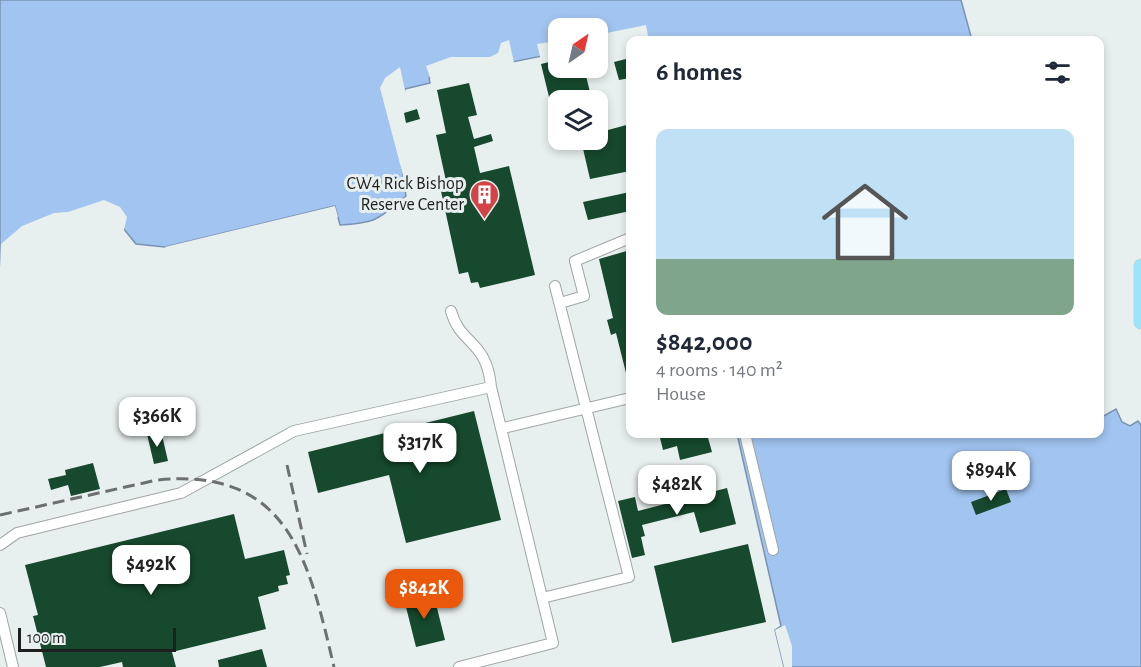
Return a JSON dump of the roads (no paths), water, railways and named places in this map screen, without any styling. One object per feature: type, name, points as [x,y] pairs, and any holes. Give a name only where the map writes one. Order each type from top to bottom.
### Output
[{"type":"main road","points":[[1141,266],[1141,322]]},
{"type":"lane","points":[[560,303],[584,296],[575,261],[626,240]]},
{"type":"lane","points":[[542,598],[629,577],[555,286]]},
{"type":"lane","points":[[451,311],[455,326],[484,354],[489,368],[491,387],[503,428],[553,643],[459,667]]},
{"type":"lane","points":[[0,544],[18,533],[181,493],[294,431],[491,387]]},
{"type":"lane","points":[[503,428],[626,399]]},
{"type":"lane","points":[[746,438],[773,550]]},
{"type":"lane","points":[[0,613],[13,667]]},
{"type":"water","points":[[0,0],[961,0],[971,36],[646,36],[645,34],[608,40],[608,18],[548,18],[548,55],[429,78],[430,83],[405,89],[402,99],[392,99],[406,196],[389,210],[370,221],[340,225],[335,206],[165,247],[136,244],[110,212],[6,250],[0,266]]},
{"type":"water","points":[[1116,409],[1122,422],[1130,426],[1138,421],[1141,425],[1141,667],[784,667],[775,630],[781,626],[738,438],[1104,438],[1104,416]]},
{"type":"railway","points":[[287,465],[307,554]]},
{"type":"railway","points":[[0,515],[157,480],[202,480],[237,489],[265,506],[286,529],[302,558],[325,628],[334,667]]},
{"type":"place","name":"CW4 Rick Bishop Reserve Center","points":[[485,220]]}]
